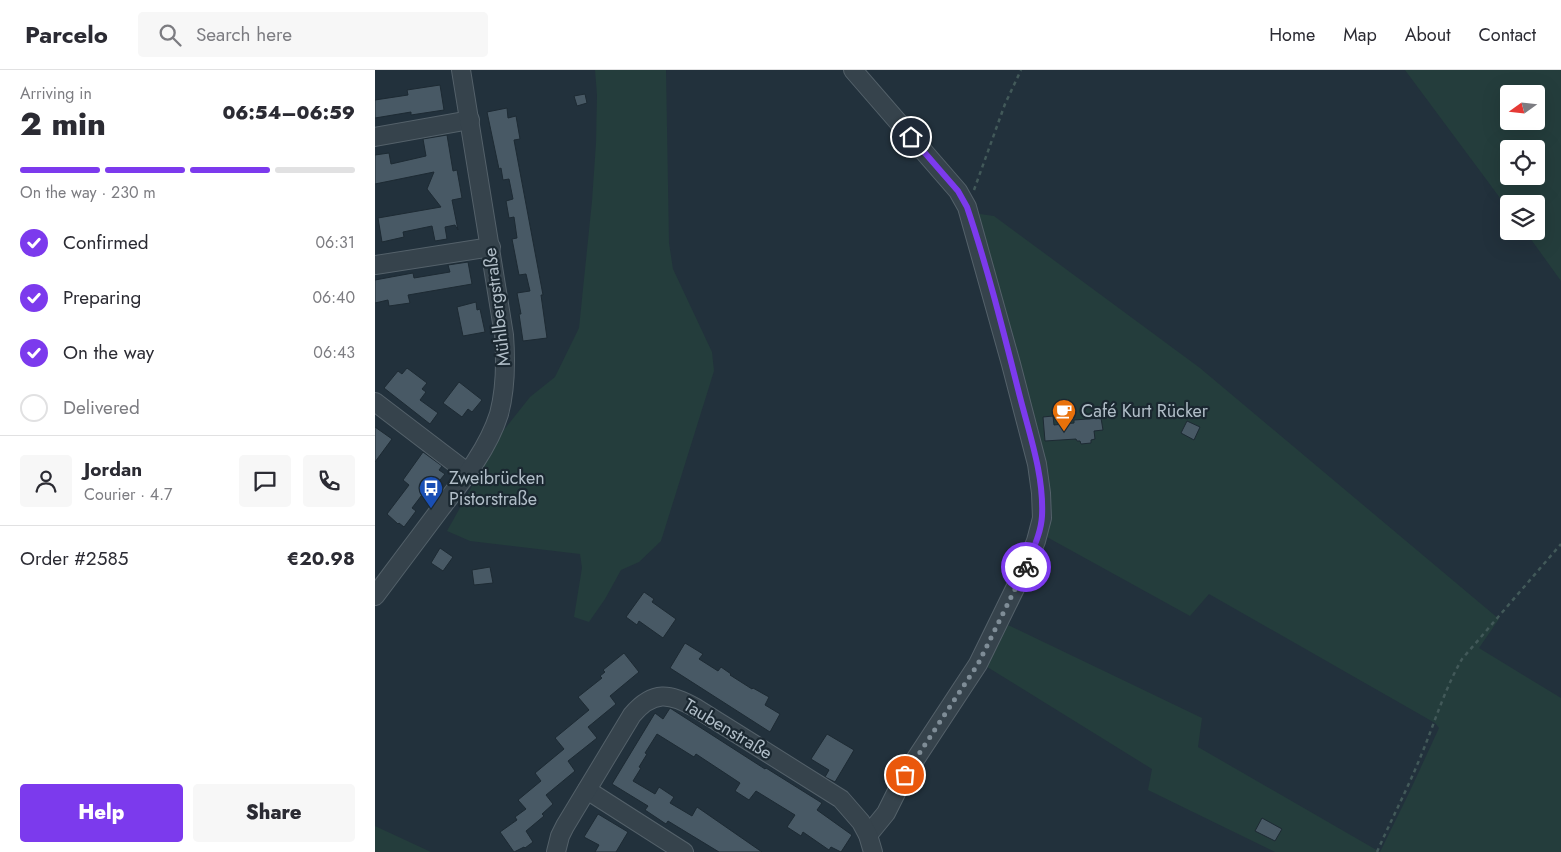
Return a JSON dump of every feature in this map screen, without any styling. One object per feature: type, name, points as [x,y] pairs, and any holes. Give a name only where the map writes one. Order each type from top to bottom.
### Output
[{"type":"street","name":"Mühlbergstraße","points":[[375,596],[468,473],[490,435],[499,414],[504,386],[507,363],[504,335],[461,70]]},
{"type":"street","points":[[853,70],[958,191],[967,207],[1009,354],[1037,464],[1042,518],[1036,541],[1025,568],[978,664],[905,775],[887,813],[868,835]]},
{"type":"street","points":[[375,137],[470,120]]},
{"type":"street","points":[[375,265],[491,247]]},
{"type":"street","points":[[375,402],[468,473]]},
{"type":"street","name":"Taubenstraße","points":[[556,852],[565,826],[632,714],[652,698],[665,696],[681,699],[841,799],[861,822],[868,835],[873,852]]},
{"type":"street","points":[[587,790],[684,852]]},
{"type":"path","points":[[967,207],[979,181],[1005,104],[1021,70]]},
{"type":"path","points":[[1377,852],[1412,777],[1450,680],[1462,659],[1561,544]]},
{"type":"green space","points":[[595,70],[666,70],[669,243],[673,269],[712,352],[714,371],[661,541],[639,562],[621,570],[605,599],[589,622],[574,617],[582,568],[580,554],[470,541],[447,531],[503,431],[530,397],[555,377],[579,328],[596,143],[597,95]]},
{"type":"green space","points":[[1405,70],[1561,70],[1561,281],[1531,240],[1545,240],[1545,195],[1500,195],[1500,198]]},
{"type":"green space","points":[[980,214],[994,216],[1200,368],[1499,619],[1479,648],[1561,698],[1561,852],[1380,852],[1439,728],[1435,723],[1209,594],[1190,616],[1045,536],[976,218]]},
{"type":"green space","points":[[1006,624],[1202,718],[1198,747],[1380,852],[1275,852],[1148,790],[1152,769],[984,665]]},
{"type":"green space","points":[[375,826],[431,852],[375,852]]},
{"type":"building","points":[[440,85],[444,110],[411,115],[411,112],[375,118],[375,100],[408,95],[407,90]]},
{"type":"building","points":[[585,94],[587,103],[577,106],[574,96]]},
{"type":"building","points":[[507,108],[508,118],[516,116],[520,139],[514,140],[543,295],[541,295],[547,338],[523,341],[517,293],[530,291],[526,274],[519,275],[512,239],[517,238],[514,217],[509,218],[506,201],[513,199],[509,179],[503,180],[501,168],[499,169],[487,112]]},
{"type":"building","points":[[447,135],[453,171],[457,170],[462,198],[452,200],[458,230],[455,225],[445,227],[447,239],[435,241],[432,226],[403,232],[404,237],[382,242],[378,218],[441,207],[427,189],[434,172],[375,184],[375,155],[389,153],[391,164],[426,156],[423,139]]},
{"type":"building","points":[[468,262],[472,284],[408,295],[410,303],[389,306],[388,300],[375,303],[375,280],[413,273],[414,278],[450,272],[448,265]]},
{"type":"building","points":[[476,302],[477,310],[480,309],[485,332],[463,336],[457,307]]},
{"type":"building","points":[[407,368],[427,383],[422,389],[426,392],[420,400],[438,413],[430,424],[384,388],[398,371],[402,374]]},
{"type":"building","points":[[459,382],[482,400],[472,412],[468,409],[462,417],[443,403]]},
{"type":"building","points":[[1053,416],[1054,425],[1074,423],[1074,420],[1101,418],[1103,430],[1094,431],[1095,439],[1091,440],[1091,443],[1081,444],[1076,439],[1045,441],[1043,417]]},
{"type":"building","points":[[1187,421],[1200,427],[1194,440],[1181,433]]},
{"type":"building","points":[[375,427],[392,439],[375,462]]},
{"type":"building","points":[[423,452],[442,466],[439,470],[445,474],[435,486],[431,483],[412,508],[416,511],[404,527],[387,514],[409,485],[403,480]]},
{"type":"building","points":[[440,548],[453,557],[443,571],[431,563]]},
{"type":"building","points":[[490,567],[493,583],[474,585],[472,570]]},
{"type":"building","points":[[644,592],[654,599],[652,602],[676,619],[663,638],[639,621],[637,625],[626,617]]},
{"type":"building","points":[[685,643],[703,654],[699,659],[718,671],[721,667],[752,689],[769,697],[765,705],[780,714],[770,732],[670,668]]},
{"type":"building","points":[[624,653],[639,672],[610,696],[616,704],[588,727],[597,738],[568,761],[575,771],[546,795],[553,804],[542,814],[544,816],[526,831],[533,842],[525,848],[514,852],[500,832],[517,820],[515,817],[526,809],[518,800],[541,781],[535,773],[564,749],[555,738],[589,710],[578,697],[602,678],[600,676],[605,672],[603,670]]},
{"type":"building","points":[[670,708],[822,803],[817,810],[852,835],[841,852],[831,847],[829,850],[803,832],[801,836],[787,827],[795,815],[756,791],[749,800],[735,791],[740,783],[696,754],[694,757],[657,734],[645,753],[647,754],[639,767],[641,768],[633,781],[655,794],[659,787],[674,797],[670,803],[692,816],[697,807],[762,852],[719,852],[668,821],[666,824],[645,810],[648,806],[612,784],[655,713],[663,719]]},
{"type":"building","points":[[827,734],[854,750],[835,782],[825,777],[829,770],[811,759]]},
{"type":"building","points":[[598,814],[628,832],[616,852],[595,852],[599,845],[584,837]]},
{"type":"building","points":[[1262,818],[1282,829],[1275,841],[1255,831]]},
{"type":"way so far","points":[[905,775],[942,716],[978,664],[1026,567]]},
{"type":"place","name":"Café Kurt Rücker","points":[[1064,432]]},
{"type":"place","name":"Zweibrücken Pistorstraße","points":[[431,509]]},
{"type":"route","points":[[911,137],[958,191],[967,207],[1011,364],[1037,464],[1041,493],[1042,518],[1026,567]]}]
